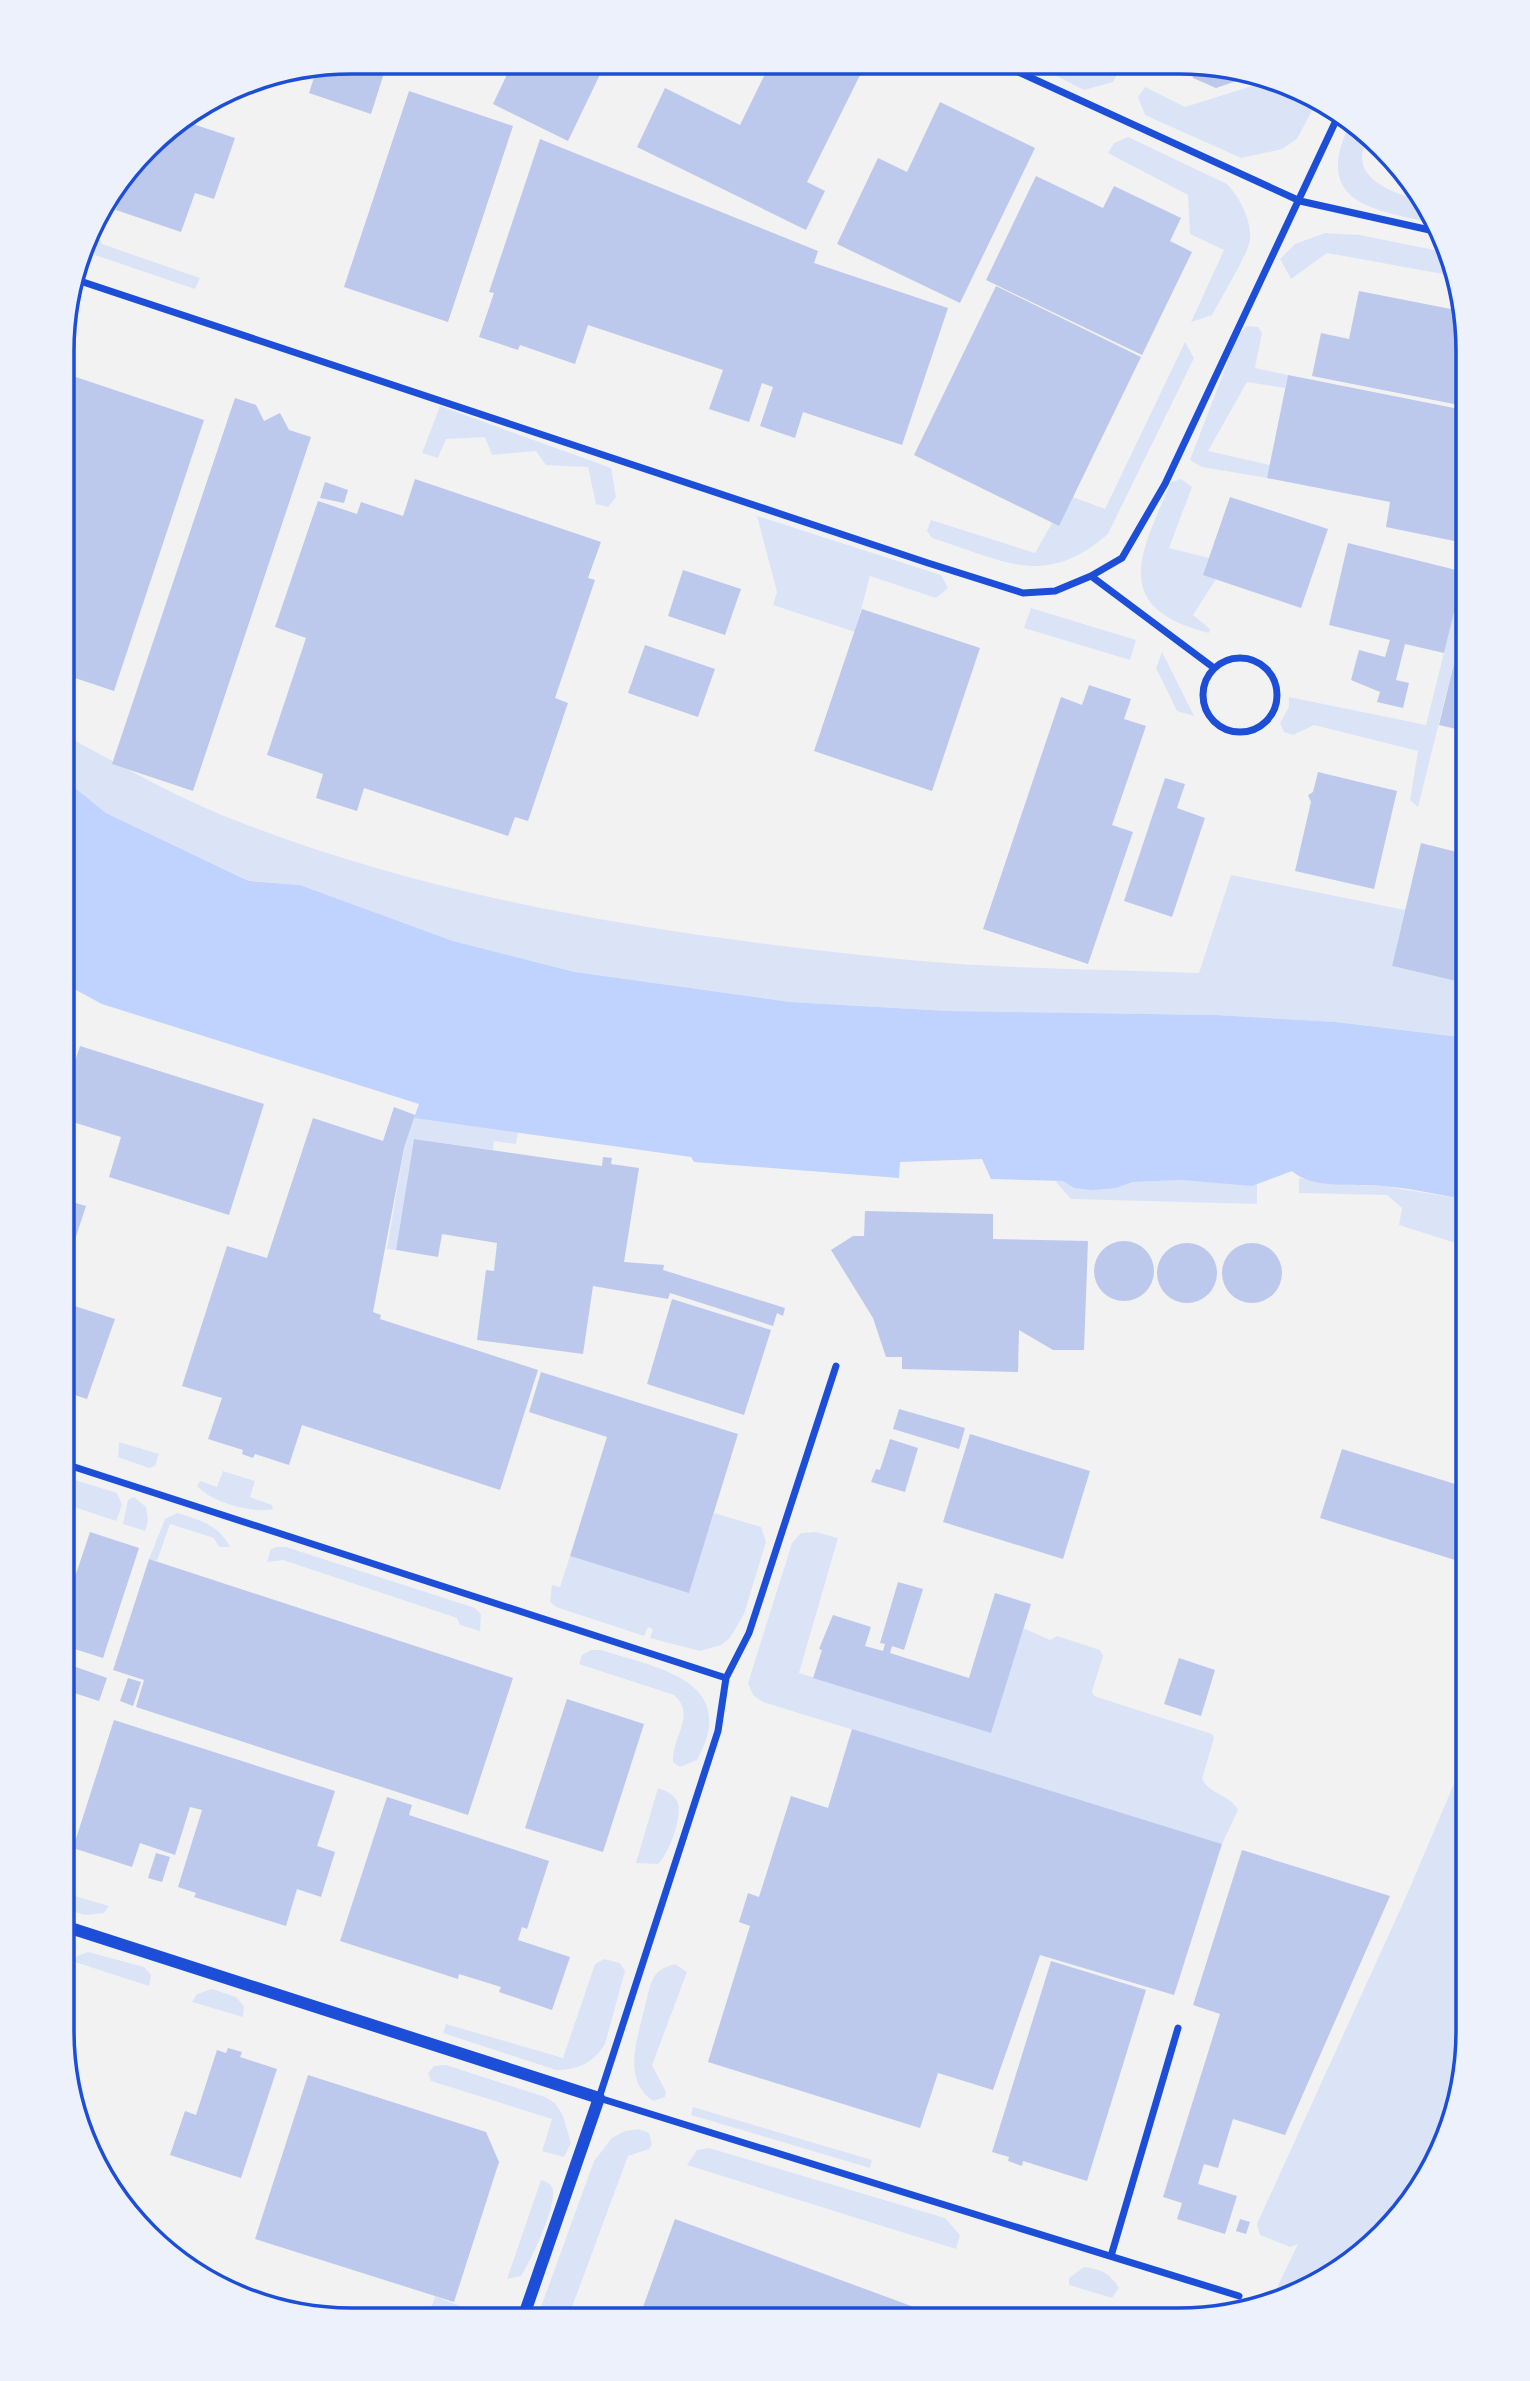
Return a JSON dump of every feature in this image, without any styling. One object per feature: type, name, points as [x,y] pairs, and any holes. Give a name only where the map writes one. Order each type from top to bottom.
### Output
[{"type":"street","points":[[1023,74],[1300,201],[1429,230]]},
{"type":"street","points":[[82,282],[1023,593],[1055,591],[1091,576],[1122,558],[1165,484],[1336,121]]},
{"type":"street","points":[[1091,576],[1214,668]]},
{"type":"street","points":[[1240,658],[1254,660],[1265,667],[1275,681],[1278,694],[1274,711],[1266,722],[1255,729],[1240,732],[1226,729],[1213,720],[1203,698],[1204,685],[1214,668],[1227,660],[1240,658]]},
{"type":"street","points":[[526,2308],[599,2098],[718,1731],[726,1678],[749,1633],[836,1366]]},
{"type":"street","points":[[74,1467],[726,1678]]},
{"type":"street","points":[[74,1928],[599,2098],[1239,2296]]},
{"type":"street","points":[[1111,2256],[1178,2028]]},
{"type":"shaded area","points":[[1053,74],[1117,74],[1113,82],[1084,90]]},
{"type":"shaded area","points":[[1256,85],[1313,108],[1297,139],[1282,149],[1241,158],[1145,115],[1138,97],[1145,87],[1185,107]]},
{"type":"shaded area","points":[[1347,131],[1362,142],[1365,145],[1362,162],[1367,173],[1387,188],[1411,197],[1424,221],[1391,214],[1354,198],[1343,186],[1338,169],[1341,147]]},
{"type":"shaded area","points":[[1128,137],[1227,184],[1244,210],[1250,233],[1248,247],[1212,315],[1191,322],[1224,250],[1190,234],[1188,195],[1108,153],[1114,143]]},
{"type":"shaded area","points":[[1325,233],[1360,235],[1438,251],[1446,275],[1327,253],[1291,279],[1280,259],[1295,244]]},
{"type":"shaded area","points":[[98,236],[102,244],[200,278],[195,289],[95,255],[93,249]]},
{"type":"shaded area","points":[[1246,326],[1258,327],[1262,333],[1255,368],[1288,375],[1285,388],[1247,382],[1208,451],[1270,465],[1267,478],[1202,467],[1190,460],[1236,340]]},
{"type":"shaded area","points":[[1185,342],[1194,358],[1108,534],[1085,551],[1043,566],[1002,561],[932,538],[927,531],[931,520],[1035,553],[1052,523],[1058,525],[1073,497],[1105,509]]},
{"type":"shaded area","points":[[440,406],[611,468],[616,497],[608,507],[596,504],[588,467],[546,465],[536,451],[492,455],[485,437],[446,439],[438,458],[422,453]]},
{"type":"shaded area","points":[[1181,479],[1192,487],[1169,548],[1209,558],[1216,579],[1193,615],[1210,629],[1209,633],[1177,622],[1156,609],[1145,592],[1141,574],[1143,554],[1160,507],[1171,482]]},
{"type":"shaded area","points":[[757,516],[941,575],[948,588],[936,598],[870,576],[855,632],[773,605],[777,592]]},
{"type":"shaded area","points":[[1457,600],[1457,650],[1418,807],[1410,800],[1418,751],[1314,725],[1293,735],[1284,732],[1280,723],[1289,707],[1289,697],[1426,725]]},
{"type":"shaded area","points":[[1031,608],[1136,640],[1130,660],[1024,628]]},
{"type":"shaded area","points":[[1162,652],[1194,716],[1177,711],[1156,668]]},
{"type":"shaded area","points":[[74,740],[149,781],[237,821],[318,850],[484,896],[654,928],[739,940],[910,960],[1018,967],[1199,973],[1231,875],[1405,910],[1392,966],[1457,981],[1457,1037],[1336,1022],[1216,1015],[948,1011],[790,1002],[575,972],[453,941],[300,885],[250,881],[106,813],[74,787]]},
{"type":"shaded area","points":[[414,1118],[518,1132],[516,1144],[494,1141],[493,1150],[414,1139],[396,1250],[387,1249],[404,1148]]},
{"type":"shaded area","points":[[1299,1178],[1331,1184],[1383,1186],[1457,1198],[1457,1243],[1399,1225],[1402,1208],[1387,1195],[1299,1193]]},
{"type":"shaded area","points":[[1055,1181],[1063,1181],[1074,1188],[1116,1188],[1133,1182],[1257,1182],[1257,1204],[1071,1199]]},
{"type":"shaded area","points":[[119,1442],[159,1454],[155,1466],[149,1468],[118,1457]]},
{"type":"shaded area","points":[[223,1471],[255,1481],[250,1497],[272,1505],[273,1509],[255,1510],[222,1502],[197,1486],[200,1481],[217,1487]]},
{"type":"shaded area","points":[[74,1480],[117,1493],[122,1505],[116,1521],[74,1507]]},
{"type":"shaded area","points":[[134,1497],[146,1507],[148,1520],[145,1531],[123,1524],[128,1500]]},
{"type":"shaded area","points":[[177,1513],[214,1528],[230,1547],[219,1547],[214,1538],[170,1524],[157,1561],[149,1559],[165,1519]]},
{"type":"shaded area","points":[[714,1513],[761,1527],[766,1542],[744,1614],[730,1638],[721,1645],[700,1651],[650,1638],[653,1629],[648,1627],[644,1636],[556,1607],[550,1602],[552,1585],[560,1587],[570,1556],[688,1592]]},
{"type":"shaded area","points":[[816,1532],[838,1538],[799,1673],[956,1721],[1023,1628],[1050,1640],[1057,1636],[1100,1650],[1103,1656],[1092,1691],[1094,1696],[1212,1734],[1214,1738],[1202,1779],[1238,1810],[1222,1844],[763,1702],[753,1695],[748,1683],[792,1543],[801,1533]]},
{"type":"shaded area","points":[[286,1547],[475,1608],[481,1614],[480,1631],[460,1625],[457,1618],[283,1560],[267,1562],[271,1549]]},
{"type":"shaded area","points":[[591,1650],[601,1650],[668,1672],[701,1695],[708,1712],[708,1733],[697,1760],[680,1767],[673,1762],[683,1719],[680,1703],[674,1695],[579,1664],[582,1655]]},
{"type":"shaded area","points":[[1457,1777],[1457,2031],[1451,2085],[1442,2120],[1410,2185],[1388,2213],[1362,2239],[1334,2261],[1276,2290],[1298,2244],[1290,2247],[1260,2235],[1257,2224],[1405,1899]]},
{"type":"shaded area","points":[[658,1788],[677,1801],[679,1807],[674,1834],[658,1864],[636,1863]]},
{"type":"shaded area","points":[[74,1896],[109,1906],[104,1913],[85,1915],[74,1912]]},
{"type":"shaded area","points":[[88,1952],[144,1967],[151,1975],[149,1986],[75,1962],[77,1956]]},
{"type":"shaded area","points":[[604,1959],[620,1963],[625,1971],[605,2044],[596,2056],[584,2064],[571,2069],[556,2070],[443,2033],[446,2024],[563,2058],[595,1964]]},
{"type":"shaded area","points":[[675,1964],[687,1972],[652,2065],[666,2092],[665,2097],[653,2101],[643,2092],[638,2082],[634,2059],[636,2046],[651,1983],[665,1967]]},
{"type":"shaded area","points":[[212,1989],[236,1997],[244,2006],[243,2017],[192,2002],[197,1994]]},
{"type":"shaded area","points":[[446,2065],[545,2097],[555,2103],[563,2116],[571,2143],[564,2157],[542,2151],[552,2119],[431,2081],[428,2073],[434,2066]]},
{"type":"shaded area","points":[[693,2107],[872,2160],[870,2168],[691,2115]]},
{"type":"shaded area","points":[[639,2129],[649,2133],[652,2145],[649,2149],[628,2156],[572,2308],[541,2308],[594,2161],[612,2138],[625,2131]]},
{"type":"shaded area","points":[[709,2148],[945,2218],[960,2235],[956,2249],[687,2165],[697,2150]]},
{"type":"shaded area","points":[[541,2180],[549,2183],[553,2190],[547,2221],[521,2276],[507,2279]]},
{"type":"shaded area","points":[[1084,2267],[1100,2271],[1112,2279],[1119,2288],[1112,2298],[1069,2285],[1069,2278]]},
{"type":"shaded area","points":[[435,2296],[464,2308],[431,2308]]},
{"type":"water","points":[[74,787],[106,813],[249,881],[300,885],[453,941],[575,972],[790,1002],[948,1011],[1216,1015],[1336,1022],[1457,1037],[1457,1198],[1393,1187],[1323,1183],[1311,1181],[1292,1171],[1252,1186],[1182,1180],[1133,1182],[1116,1188],[1092,1190],[1074,1188],[1063,1181],[991,1179],[982,1159],[900,1162],[899,1178],[694,1162],[691,1157],[414,1118],[419,1104],[102,1004],[74,989]]},
{"type":"building","points":[[384,74],[371,114],[309,93],[314,76]]},
{"type":"building","points":[[507,74],[600,74],[568,141],[493,104]]},
{"type":"building","points":[[765,74],[861,74],[807,182],[825,191],[806,230],[637,147],[665,88],[740,125]]},
{"type":"building","points":[[1192,74],[1198,74],[1239,80],[1216,88],[1193,78]]},
{"type":"building","points":[[409,91],[513,126],[448,322],[344,287]]},
{"type":"building","points":[[940,102],[1035,148],[960,303],[837,244],[878,158],[907,172]]},
{"type":"building","points":[[192,124],[235,138],[214,199],[195,193],[181,232],[116,210],[122,194],[142,168]]},
{"type":"building","points":[[540,139],[818,251],[814,263],[948,308],[902,445],[803,412],[795,438],[760,426],[773,387],[762,383],[749,422],[709,409],[723,370],[588,325],[575,364],[520,345],[518,350],[479,337],[494,293],[489,292]]},
{"type":"building","points":[[1036,176],[1103,208],[1114,186],[1181,218],[1170,241],[1192,252],[1142,355],[986,280]]},
{"type":"building","points":[[996,286],[1141,357],[1059,526],[914,455]]},
{"type":"building","points":[[1359,291],[1453,309],[1457,350],[1457,405],[1312,376],[1321,333],[1349,339]]},
{"type":"building","points":[[1288,375],[1457,409],[1457,542],[1386,527],[1390,502],[1267,478]]},
{"type":"building","points":[[74,376],[204,420],[114,691],[74,678]]},
{"type":"building","points":[[235,398],[256,405],[264,421],[280,413],[289,430],[311,437],[193,791],[112,764]]},
{"type":"building","points":[[415,479],[601,542],[588,578],[595,580],[555,698],[568,703],[528,821],[515,817],[508,836],[364,788],[357,811],[316,798],[323,774],[267,755],[306,638],[275,627],[318,501],[357,514],[361,502],[403,516]]},
{"type":"building","points":[[325,482],[348,490],[344,503],[320,498]]},
{"type":"building","points":[[1230,497],[1328,529],[1301,608],[1203,575]]},
{"type":"building","points":[[1348,543],[1457,570],[1457,600],[1444,653],[1405,644],[1396,680],[1409,683],[1403,708],[1377,702],[1380,692],[1351,680],[1359,650],[1385,657],[1390,640],[1329,625]]},
{"type":"building","points":[[683,570],[741,589],[725,635],[668,616]]},
{"type":"building","points":[[862,609],[980,648],[932,791],[814,751]]},
{"type":"building","points":[[645,645],[715,669],[698,717],[628,693]]},
{"type":"building","points":[[1457,651],[1457,729],[1439,725]]},
{"type":"building","points":[[1089,685],[1131,699],[1124,719],[1146,726],[1112,825],[1133,832],[1088,964],[983,929],[1061,697],[1082,705]]},
{"type":"building","points":[[1318,772],[1397,791],[1374,889],[1295,871],[1311,802],[1308,795],[1313,792]]},
{"type":"building","points":[[1165,778],[1185,784],[1177,808],[1205,818],[1172,917],[1124,901]]},
{"type":"building","points":[[1421,843],[1457,852],[1457,981],[1392,966]]},
{"type":"building","points":[[80,1046],[264,1104],[229,1215],[109,1177],[121,1137],[74,1122],[74,1065]]},
{"type":"building","points":[[394,1107],[415,1115],[404,1148],[373,1312],[381,1315],[380,1319],[538,1370],[500,1490],[302,1425],[289,1465],[255,1454],[253,1458],[242,1454],[243,1450],[208,1439],[222,1398],[182,1386],[227,1246],[267,1258],[313,1118],[383,1141]]},
{"type":"building","points":[[414,1139],[602,1166],[603,1157],[612,1158],[611,1164],[639,1168],[624,1262],[664,1265],[663,1270],[785,1308],[783,1316],[777,1313],[773,1326],[670,1293],[668,1299],[593,1286],[583,1354],[477,1340],[486,1270],[494,1271],[497,1243],[442,1234],[438,1257],[396,1250]]},
{"type":"building","points":[[74,1202],[86,1206],[74,1243]]},
{"type":"building","points":[[865,1211],[993,1214],[993,1239],[1088,1241],[1084,1350],[1053,1350],[1019,1330],[1018,1372],[902,1369],[902,1357],[886,1357],[873,1318],[831,1250],[853,1236],[864,1236]]},
{"type":"building","points":[[1124,1241],[1141,1246],[1149,1254],[1154,1271],[1149,1288],[1141,1296],[1124,1301],[1107,1296],[1099,1288],[1094,1271],[1099,1254],[1107,1246]]},
{"type":"building","points":[[1187,1243],[1204,1248],[1212,1256],[1217,1273],[1212,1290],[1204,1298],[1187,1303],[1170,1298],[1162,1290],[1157,1273],[1162,1256],[1170,1248]]},
{"type":"building","points":[[1252,1243],[1269,1248],[1277,1256],[1282,1273],[1277,1290],[1269,1298],[1252,1303],[1235,1298],[1227,1290],[1222,1273],[1227,1256],[1235,1248]]},
{"type":"building","points":[[672,1299],[771,1330],[744,1415],[647,1384]]},
{"type":"building","points":[[74,1306],[115,1319],[87,1399],[74,1395]]},
{"type":"building","points":[[541,1372],[738,1434],[689,1593],[570,1556],[607,1437],[529,1412]]},
{"type":"building","points":[[899,1409],[965,1428],[959,1449],[893,1429]]},
{"type":"building","points":[[970,1434],[1090,1471],[1063,1559],[943,1522]]},
{"type":"building","points":[[890,1439],[918,1448],[905,1492],[871,1482],[876,1469],[880,1470]]},
{"type":"building","points":[[1342,1449],[1457,1485],[1457,1561],[1320,1518]]},
{"type":"building","points":[[90,1532],[139,1548],[103,1658],[74,1649],[74,1580]]},
{"type":"building","points":[[149,1559],[513,1678],[468,1815],[136,1707],[144,1680],[113,1670]]},
{"type":"building","points":[[898,1582],[923,1589],[904,1650],[892,1646],[890,1653],[969,1678],[995,1593],[1031,1604],[991,1733],[813,1678],[822,1650],[819,1649],[833,1615],[871,1627],[865,1646],[883,1651],[885,1644],[880,1643]]},
{"type":"building","points":[[1179,1658],[1215,1670],[1201,1716],[1164,1704]]},
{"type":"building","points":[[74,1666],[107,1678],[99,1701],[74,1693]]},
{"type":"building","points":[[128,1678],[141,1682],[133,1706],[120,1701]]},
{"type":"building","points":[[567,1699],[644,1724],[603,1852],[525,1828]]},
{"type":"building","points":[[114,1720],[335,1791],[317,1846],[335,1852],[321,1897],[297,1889],[286,1926],[194,1897],[196,1893],[178,1887],[202,1810],[190,1807],[175,1855],[140,1843],[132,1867],[74,1848]]},
{"type":"building","points":[[852,1729],[1222,1844],[1174,1995],[1040,1955],[993,2090],[938,2073],[920,2128],[708,2062],[750,1926],[739,1922],[748,1893],[759,1897],[791,1796],[828,1808]]},
{"type":"building","points":[[387,1797],[412,1805],[409,1815],[549,1861],[527,1929],[522,1927],[518,1940],[570,1957],[552,2010],[499,1992],[501,1987],[459,1974],[458,1979],[340,1941]]},
{"type":"building","points":[[1242,1850],[1390,1896],[1285,2135],[1233,2119],[1218,2168],[1204,2164],[1198,2184],[1237,2196],[1225,2234],[1177,2219],[1182,2203],[1163,2197],[1220,2014],[1193,2005]]},
{"type":"building","points":[[156,1853],[170,1857],[162,1882],[148,1878]]},
{"type":"building","points":[[1051,1961],[1146,1990],[1087,2181],[1023,2161],[1022,2166],[1008,2161],[1009,2157],[992,2152]]},
{"type":"building","points":[[228,2048],[242,2052],[240,2057],[277,2069],[241,2178],[170,2155],[185,2111],[196,2115],[217,2050],[226,2053]]},
{"type":"building","points":[[308,2075],[486,2132],[499,2162],[454,2302],[255,2239]]},
{"type":"building","points":[[675,2219],[917,2308],[643,2308]]},
{"type":"building","points":[[1240,2219],[1250,2222],[1246,2234],[1236,2231]]}]
